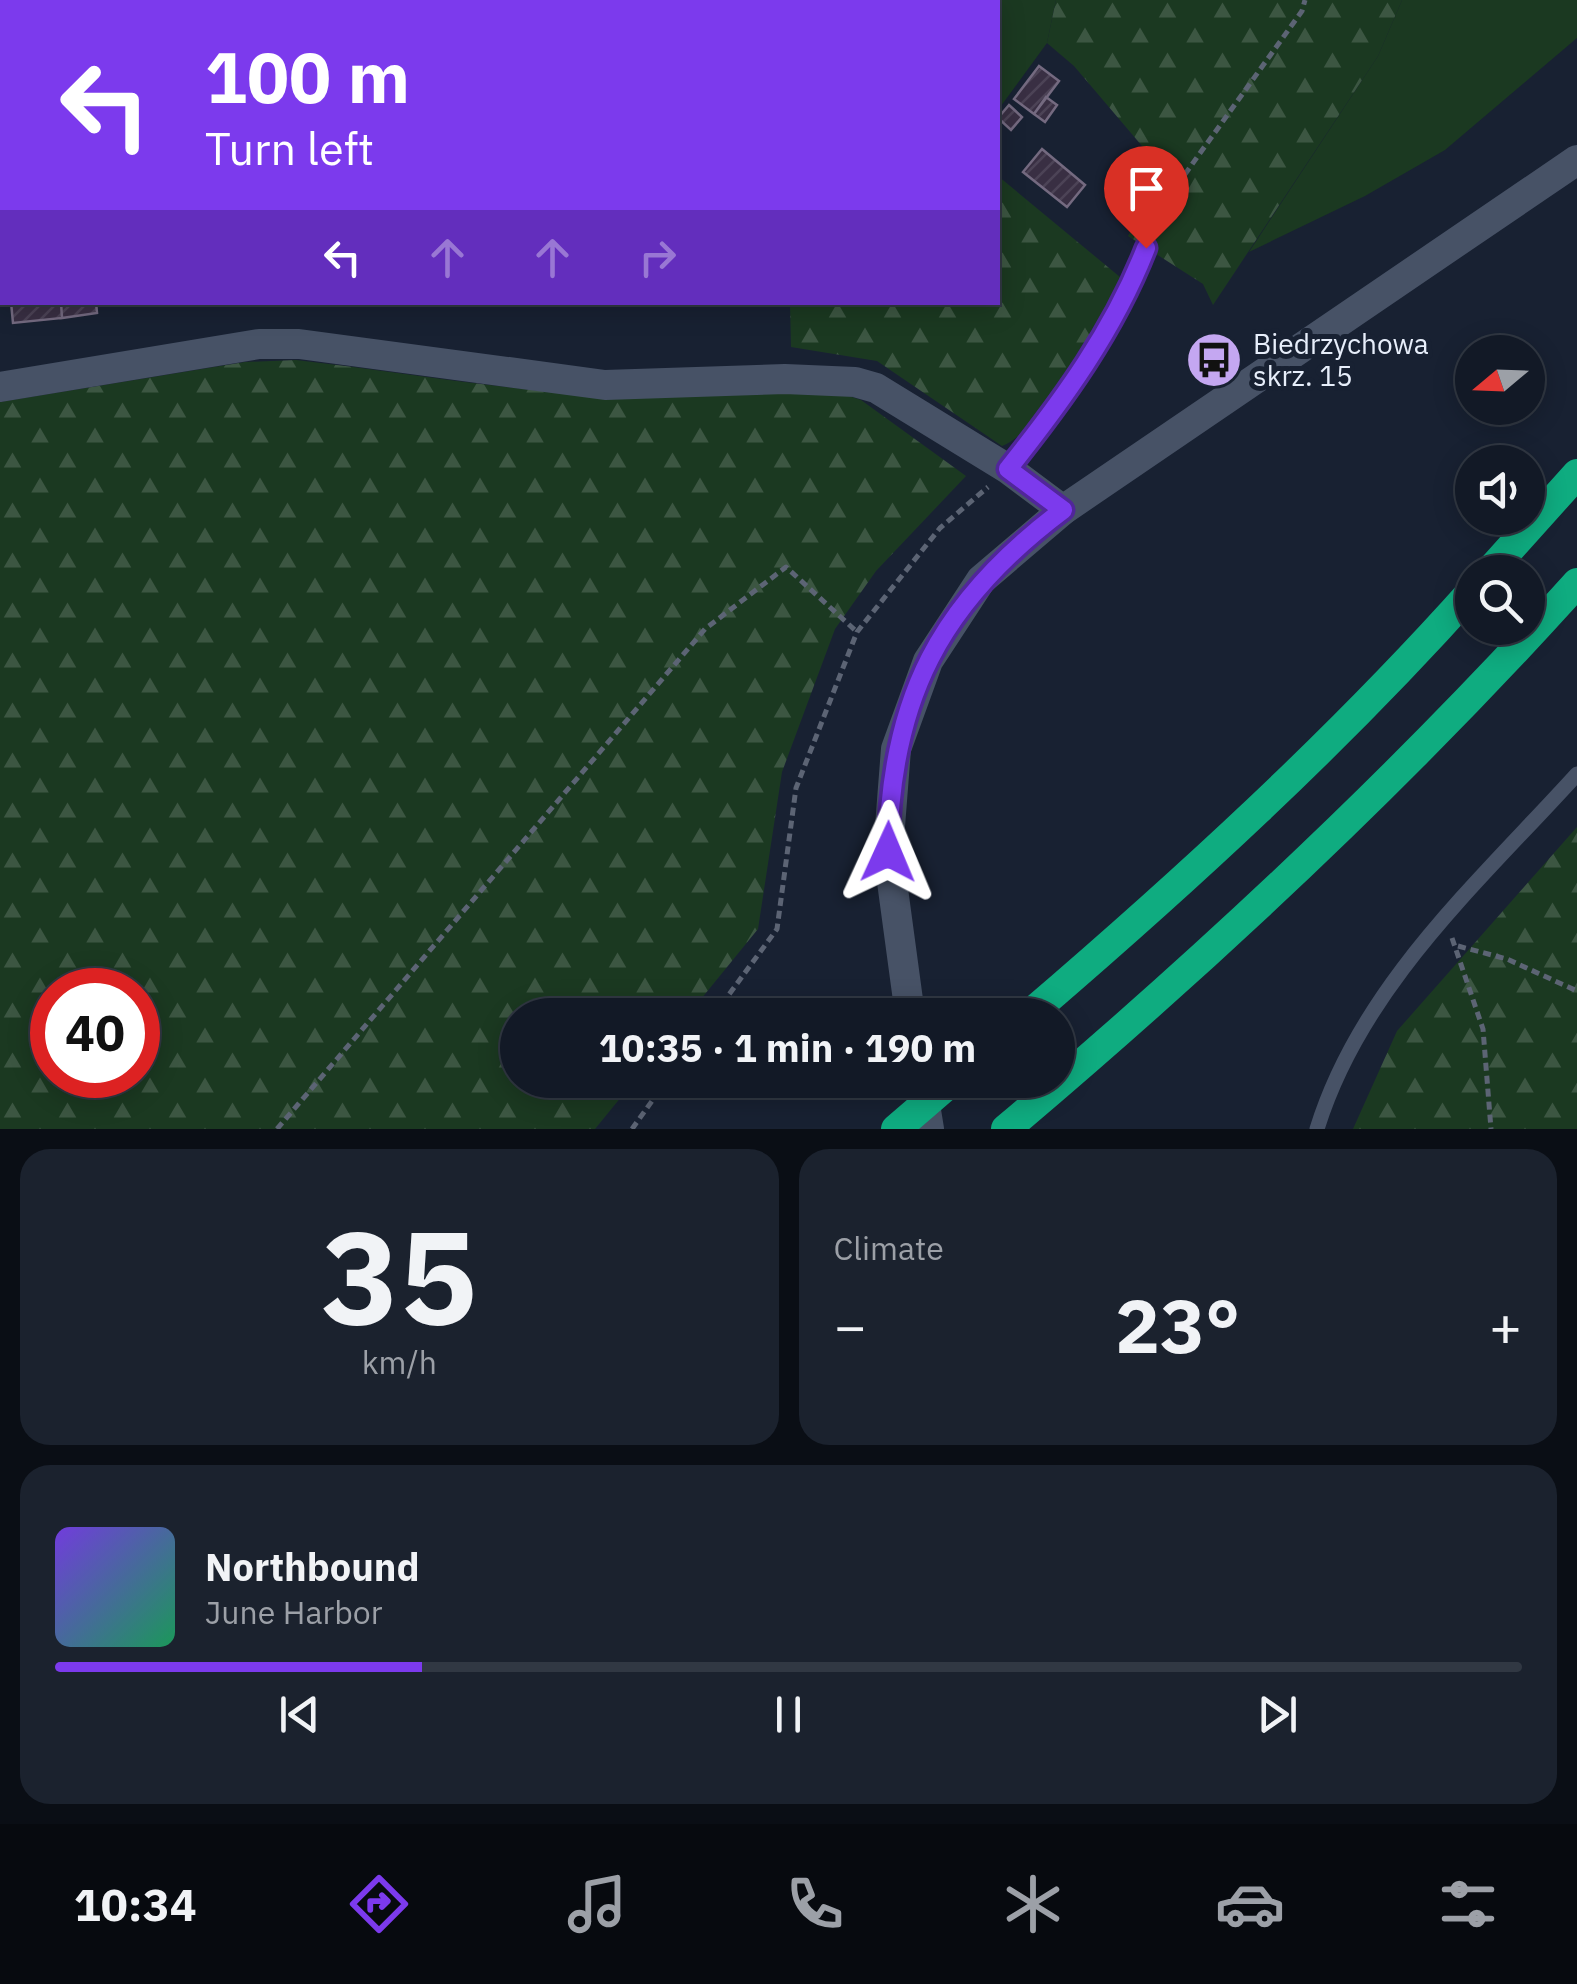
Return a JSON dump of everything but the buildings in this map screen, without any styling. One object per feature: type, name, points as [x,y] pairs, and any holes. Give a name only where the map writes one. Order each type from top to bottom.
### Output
[{"type":"highway","points":[[1504,555],[1577,474]]},
{"type":"highway","points":[[1006,1129],[1164,996],[1515,651],[1577,583]]},
{"type":"highway","points":[[1048,998],[1152,910],[1455,608]]},
{"type":"highway","points":[[896,1129],[932,1098]]},
{"type":"street","points":[[908,998],[888,852],[896,749],[928,661],[949,623],[981,580],[1016,546],[1063,510],[1577,160]]},
{"type":"street","points":[[0,386],[259,344],[299,344],[605,385],[836,380],[876,388],[1008,469],[1063,510]]},
{"type":"street","points":[[924,1098],[929,1129]]},
{"type":"lane","points":[[1008,469],[1084,367],[1118,312],[1146,248]]},
{"type":"lane","points":[[1317,1129],[1326,1099],[1368,1015],[1441,924],[1577,774]]},
{"type":"path","points":[[1146,248],[1165,202],[1302,11],[1305,0]]},
{"type":"path","points":[[726,998],[776,928],[796,788],[858,632],[940,528],[1008,469]]},
{"type":"path","points":[[276,1129],[705,629],[786,567],[858,632]]},
{"type":"path","points":[[1441,924],[1458,946],[1483,1029],[1490,1129]]},
{"type":"path","points":[[1458,946],[1507,958],[1577,991]]},
{"type":"path","points":[[632,1129],[654,1098]]},
{"type":"green space","points":[[1000,0],[1056,0],[1047,43],[1000,107]]},
{"type":"green space","points":[[1056,0],[1402,0],[1378,56],[1213,305],[1203,284],[1128,236],[1165,173],[1074,66],[1047,43]]},
{"type":"green space","points":[[1402,0],[1577,0],[1577,38],[1445,150],[1365,196],[1249,252],[1378,56]]},
{"type":"green space","points":[[1000,178],[1126,282],[1054,397],[1019,435],[1002,446],[877,361],[791,347],[790,305],[1000,305]]},
{"type":"green space","points":[[296,360],[609,397],[802,389],[861,400],[966,476],[876,571],[835,629],[782,772],[758,929],[702,998],[500,998],[500,1098],[620,1098],[595,1129],[0,1129],[0,402],[245,362]]},
{"type":"green space","points":[[1577,827],[1577,1129],[1353,1129],[1397,1031]]},
{"type":"place","name":"Biedrzychowa skrz. 15","points":[[1214,360]]},
{"type":"route","points":[[888,852],[889,796],[896,749],[928,661],[949,623],[981,580],[1016,546],[1063,510],[1008,469],[1084,367],[1118,312],[1146,248]]}]
